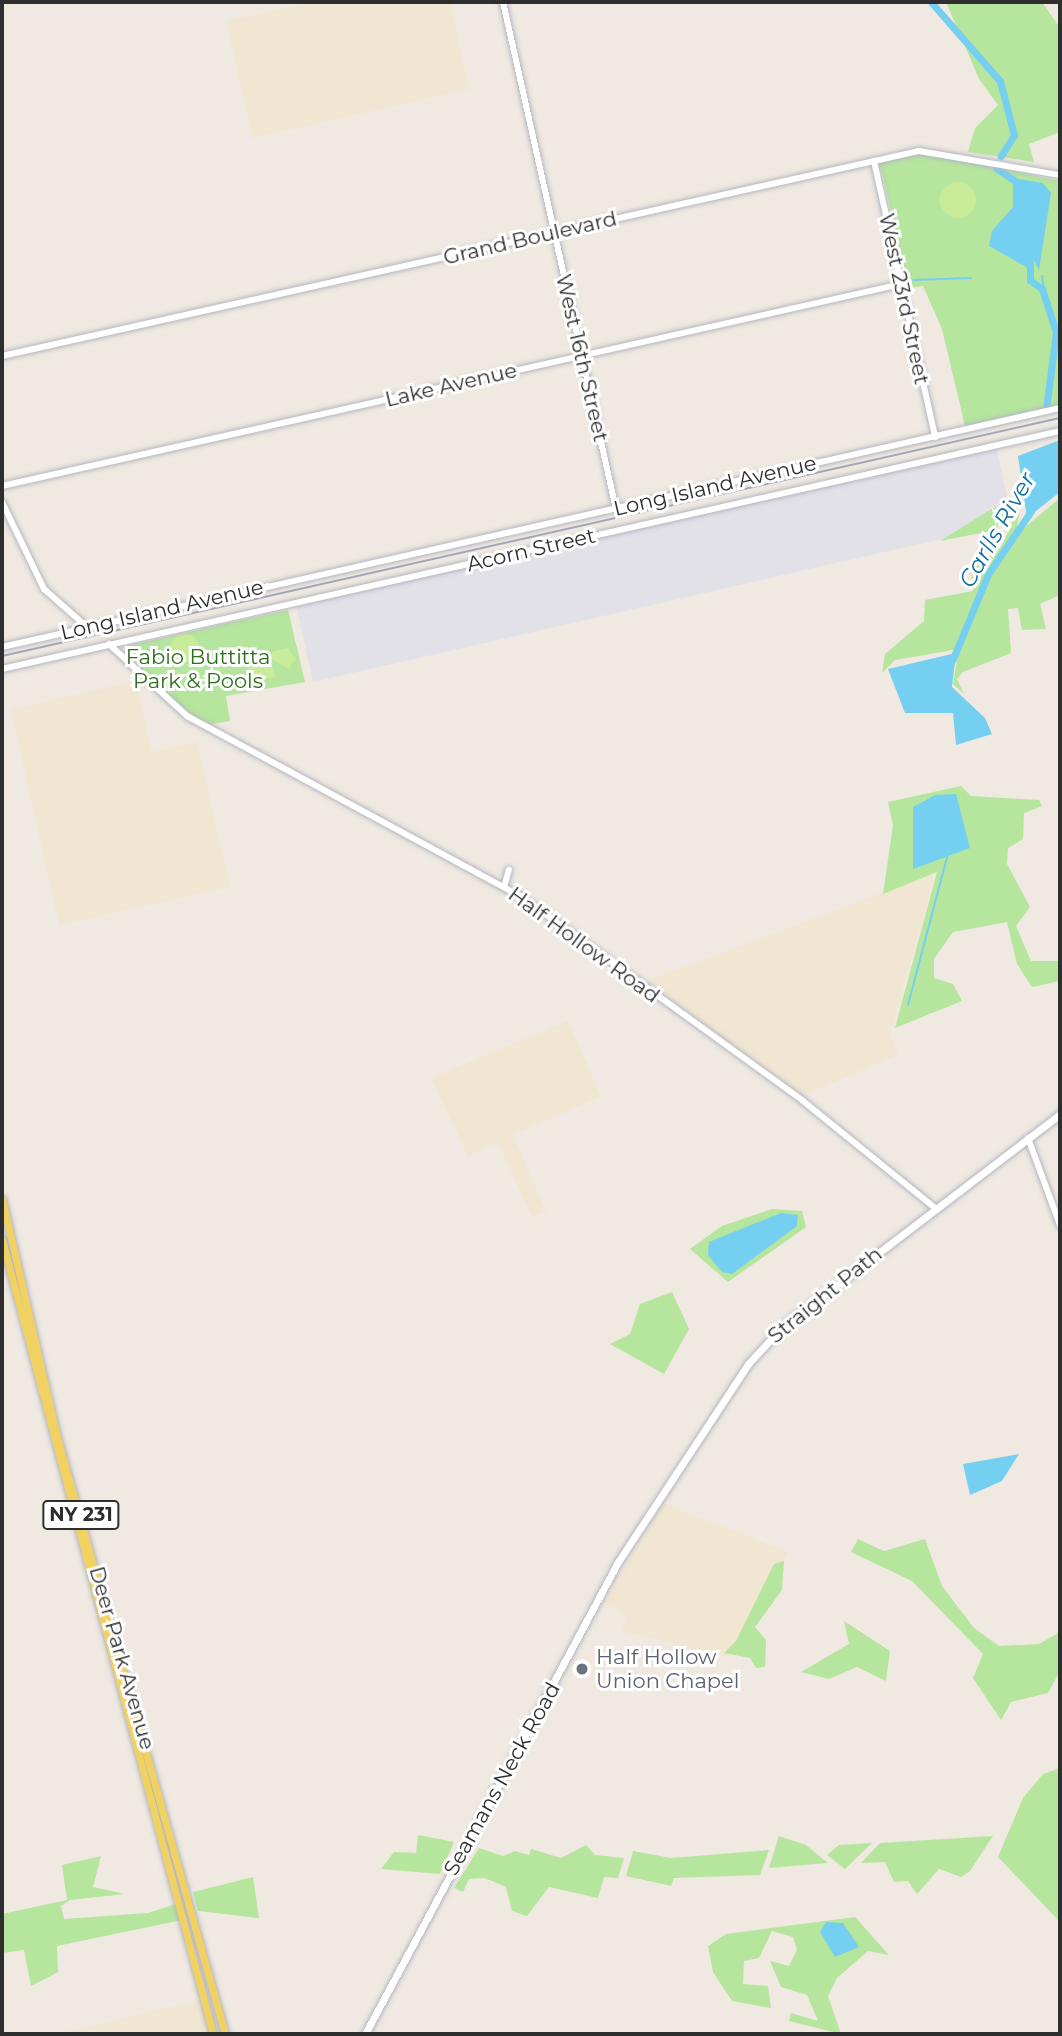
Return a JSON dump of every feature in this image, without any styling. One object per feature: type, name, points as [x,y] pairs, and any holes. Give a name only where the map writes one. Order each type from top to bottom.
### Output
[{"type":"main road","name":"Straight Path","points":[[641,1525],[759,1351],[935,1208],[1060,1114]]},
{"type":"main road","name":"Deer Park Avenue","points":[[2,1199],[57,1437],[225,2034]]},
{"type":"main road","name":"Deer Park Avenue","points":[[2,1240],[213,2034]]},
{"type":"main road","name":"Seamans Neck Road","points":[[365,2034],[641,1525]]},
{"type":"street","name":"West 16th Street","points":[[503,2],[616,509]]},
{"type":"street","name":"Grand Boulevard","points":[[2,356],[919,151],[1060,175]]},
{"type":"street","name":"West 23rd Street","points":[[874,161],[935,437]]},
{"type":"street","name":"Lake Avenue","points":[[2,486],[901,284]]},
{"type":"street","name":"Long Island Avenue","points":[[2,647],[1060,408]]},
{"type":"street","name":"Acorn Street","points":[[2,669],[1060,431]]},
{"type":"street","points":[[2,502],[44,589],[87,627]]},
{"type":"street","name":"Half Hollow Road","points":[[109,644],[187,716],[504,887],[803,1101],[935,1208]]},
{"type":"street","points":[[504,887],[509,870]]},
{"type":"street","points":[[1028,1138],[1060,1225]]},
{"type":"shaded area","points":[[316,2],[450,2],[469,89],[253,138],[226,21]]},
{"type":"shaded area","points":[[997,449],[1008,502],[1003,525],[313,682],[296,605]]},
{"type":"shaded area","points":[[135,681],[152,752],[197,742],[230,887],[59,925],[11,710]]},
{"type":"shaded area","points":[[935,873],[890,1035],[898,1055],[802,1096],[647,981]]},
{"type":"shaded area","points":[[568,1021],[601,1096],[513,1135],[546,1211],[532,1217],[498,1142],[468,1156],[431,1078]]},
{"type":"shaded area","points":[[662,1503],[788,1552],[728,1657],[621,1631],[628,1618],[604,1603]]},
{"type":"shaded area","points":[[201,2000],[208,2034],[56,2034]]},
{"type":"green space","points":[[946,2],[1042,2],[1060,28],[1060,132],[1029,144],[1034,162],[968,152],[975,128],[998,105],[979,79]]},
{"type":"green space","points":[[919,151],[1060,181],[1060,405],[965,426],[942,329],[923,286],[909,288],[879,160]]},
{"type":"green space","points":[[958,182],[971,187],[976,200],[971,213],[958,218],[945,213],[940,200],[945,187]]},
{"type":"green space","points":[[1060,498],[1060,595],[1040,604],[1046,629],[1022,630],[1018,608],[1008,609],[1011,653],[963,672],[957,679],[964,694],[953,684],[959,649],[895,660],[882,673],[885,654],[924,621],[925,600],[973,591],[971,569],[1001,547],[1022,502],[1017,526],[1024,528]]},
{"type":"green space","points":[[993,508],[1001,508],[1003,517],[996,530],[940,541]]},
{"type":"green space","name":"Fabio Buttitta Park & Pools","points":[[288,610],[305,682],[226,696],[230,721],[208,725],[194,717],[124,653],[126,646]]},
{"type":"green space","points":[[185,634],[195,638],[199,648],[195,658],[185,662],[175,658],[171,648],[175,638]]},
{"type":"green space","points":[[288,648],[295,659],[289,669],[271,658],[275,677],[250,682],[246,658]]},
{"type":"green space","points":[[961,786],[971,796],[1039,800],[1042,806],[1024,813],[1023,839],[1008,848],[1007,864],[1030,907],[1016,926],[1031,961],[1060,961],[1060,981],[1032,987],[1017,964],[1007,922],[953,932],[934,959],[934,978],[953,984],[962,1001],[895,1028],[937,872],[883,894],[893,825],[888,802]]},
{"type":"green space","points":[[772,1209],[802,1211],[806,1227],[728,1282],[690,1249],[722,1226]]},
{"type":"green space","points":[[672,1292],[689,1329],[664,1374],[610,1344],[630,1334],[640,1304]]},
{"type":"green space","points":[[858,1539],[884,1551],[925,1539],[942,1586],[974,1628],[999,1646],[1039,1644],[1060,1632],[1060,1671],[1048,1693],[1011,1702],[1001,1720],[973,1678],[983,1654],[912,1581],[851,1552]]},
{"type":"green space","points":[[784,1561],[782,1590],[755,1627],[766,1640],[765,1667],[756,1668],[750,1658],[724,1653],[736,1641],[774,1564]]},
{"type":"green space","points":[[844,1621],[890,1651],[886,1681],[857,1667],[829,1679],[801,1672],[849,1644]]},
{"type":"green space","points":[[1060,1768],[1060,1922],[998,1857],[1023,1798],[1043,1774]]},
{"type":"green space","points":[[418,1835],[454,1842],[440,1874],[381,1869],[394,1852],[416,1853]]},
{"type":"green space","points":[[779,1836],[806,1845],[828,1863],[769,1868]]},
{"type":"green space","points":[[993,1836],[970,1871],[961,1877],[939,1869],[917,1894],[908,1881],[894,1882],[885,1862],[861,1863],[880,1843]]},
{"type":"green space","points":[[872,1843],[845,1869],[827,1855],[839,1845]]},
{"type":"green space","points":[[586,1845],[595,1855],[624,1858],[618,1878],[604,1877],[598,1898],[549,1887],[527,1916],[512,1911],[506,1887],[485,1878],[469,1879],[463,1892],[454,1888],[479,1848],[503,1856],[515,1851],[529,1855],[531,1849],[561,1858]]},
{"type":"green space","points":[[769,1850],[760,1875],[674,1878],[671,1886],[626,1876],[633,1851],[671,1858]]},
{"type":"green space","points":[[101,1856],[93,1887],[125,1894],[70,1900],[61,1906],[64,1919],[148,1913],[176,1904],[182,1920],[57,1946],[58,1972],[31,1986],[24,1950],[2,1953],[2,1914],[67,1900],[62,1865]]},
{"type":"green space","points":[[253,1877],[259,1918],[198,1911],[193,1892]]},
{"type":"green space","points":[[855,1917],[889,1955],[868,1951],[837,1978],[828,1996],[841,2034],[789,2021],[791,2013],[818,2021],[807,1995],[781,1987],[770,1961],[789,1966],[797,1950],[793,1937],[772,1931],[759,1958],[744,1961],[743,1984],[768,1986],[771,2008],[732,2001],[713,1972],[708,1946],[726,1934]]},
{"type":"water","points":[[1013,178],[1043,183],[1051,193],[1039,270],[1033,259],[1030,269],[989,246],[992,231],[1013,207]]},
{"type":"water","points":[[1060,440],[1060,492],[1027,518],[1018,456]]},
{"type":"water","points":[[956,653],[952,687],[985,718],[992,734],[956,745],[953,713],[905,713],[888,669]]},
{"type":"water","points":[[956,794],[970,848],[913,869],[913,807],[935,795]]},
{"type":"water","points":[[781,1213],[798,1215],[797,1226],[732,1274],[722,1272],[708,1255],[709,1242]]},
{"type":"water","points":[[1019,1454],[1002,1481],[970,1495],[963,1464]]},
{"type":"water","points":[[826,1922],[843,1923],[859,1947],[835,1957],[820,1932]]},
{"type":"waterway","name":"Carlls River","points":[[931,2],[1000,81],[1014,135],[1001,156]]},
{"type":"waterway","name":"Carlls River","points":[[996,168],[1020,184]]},
{"type":"waterway","name":"Carlls River","points":[[1030,262],[1030,280],[1042,289],[1056,332],[1046,409]]},
{"type":"waterway","name":"Carlls River","points":[[1042,276],[1045,297]]},
{"type":"waterway","points":[[913,280],[971,278]]},
{"type":"waterway","name":"Carlls River","points":[[952,661],[988,574],[1031,511]]},
{"type":"waterway","name":"Carlls River","points":[[908,1005],[947,857]]},
{"type":"railway","points":[[2,656],[1060,418]]},
{"type":"place","name":"Half Hollow Union Chapel","points":[[582,1669]]}]
